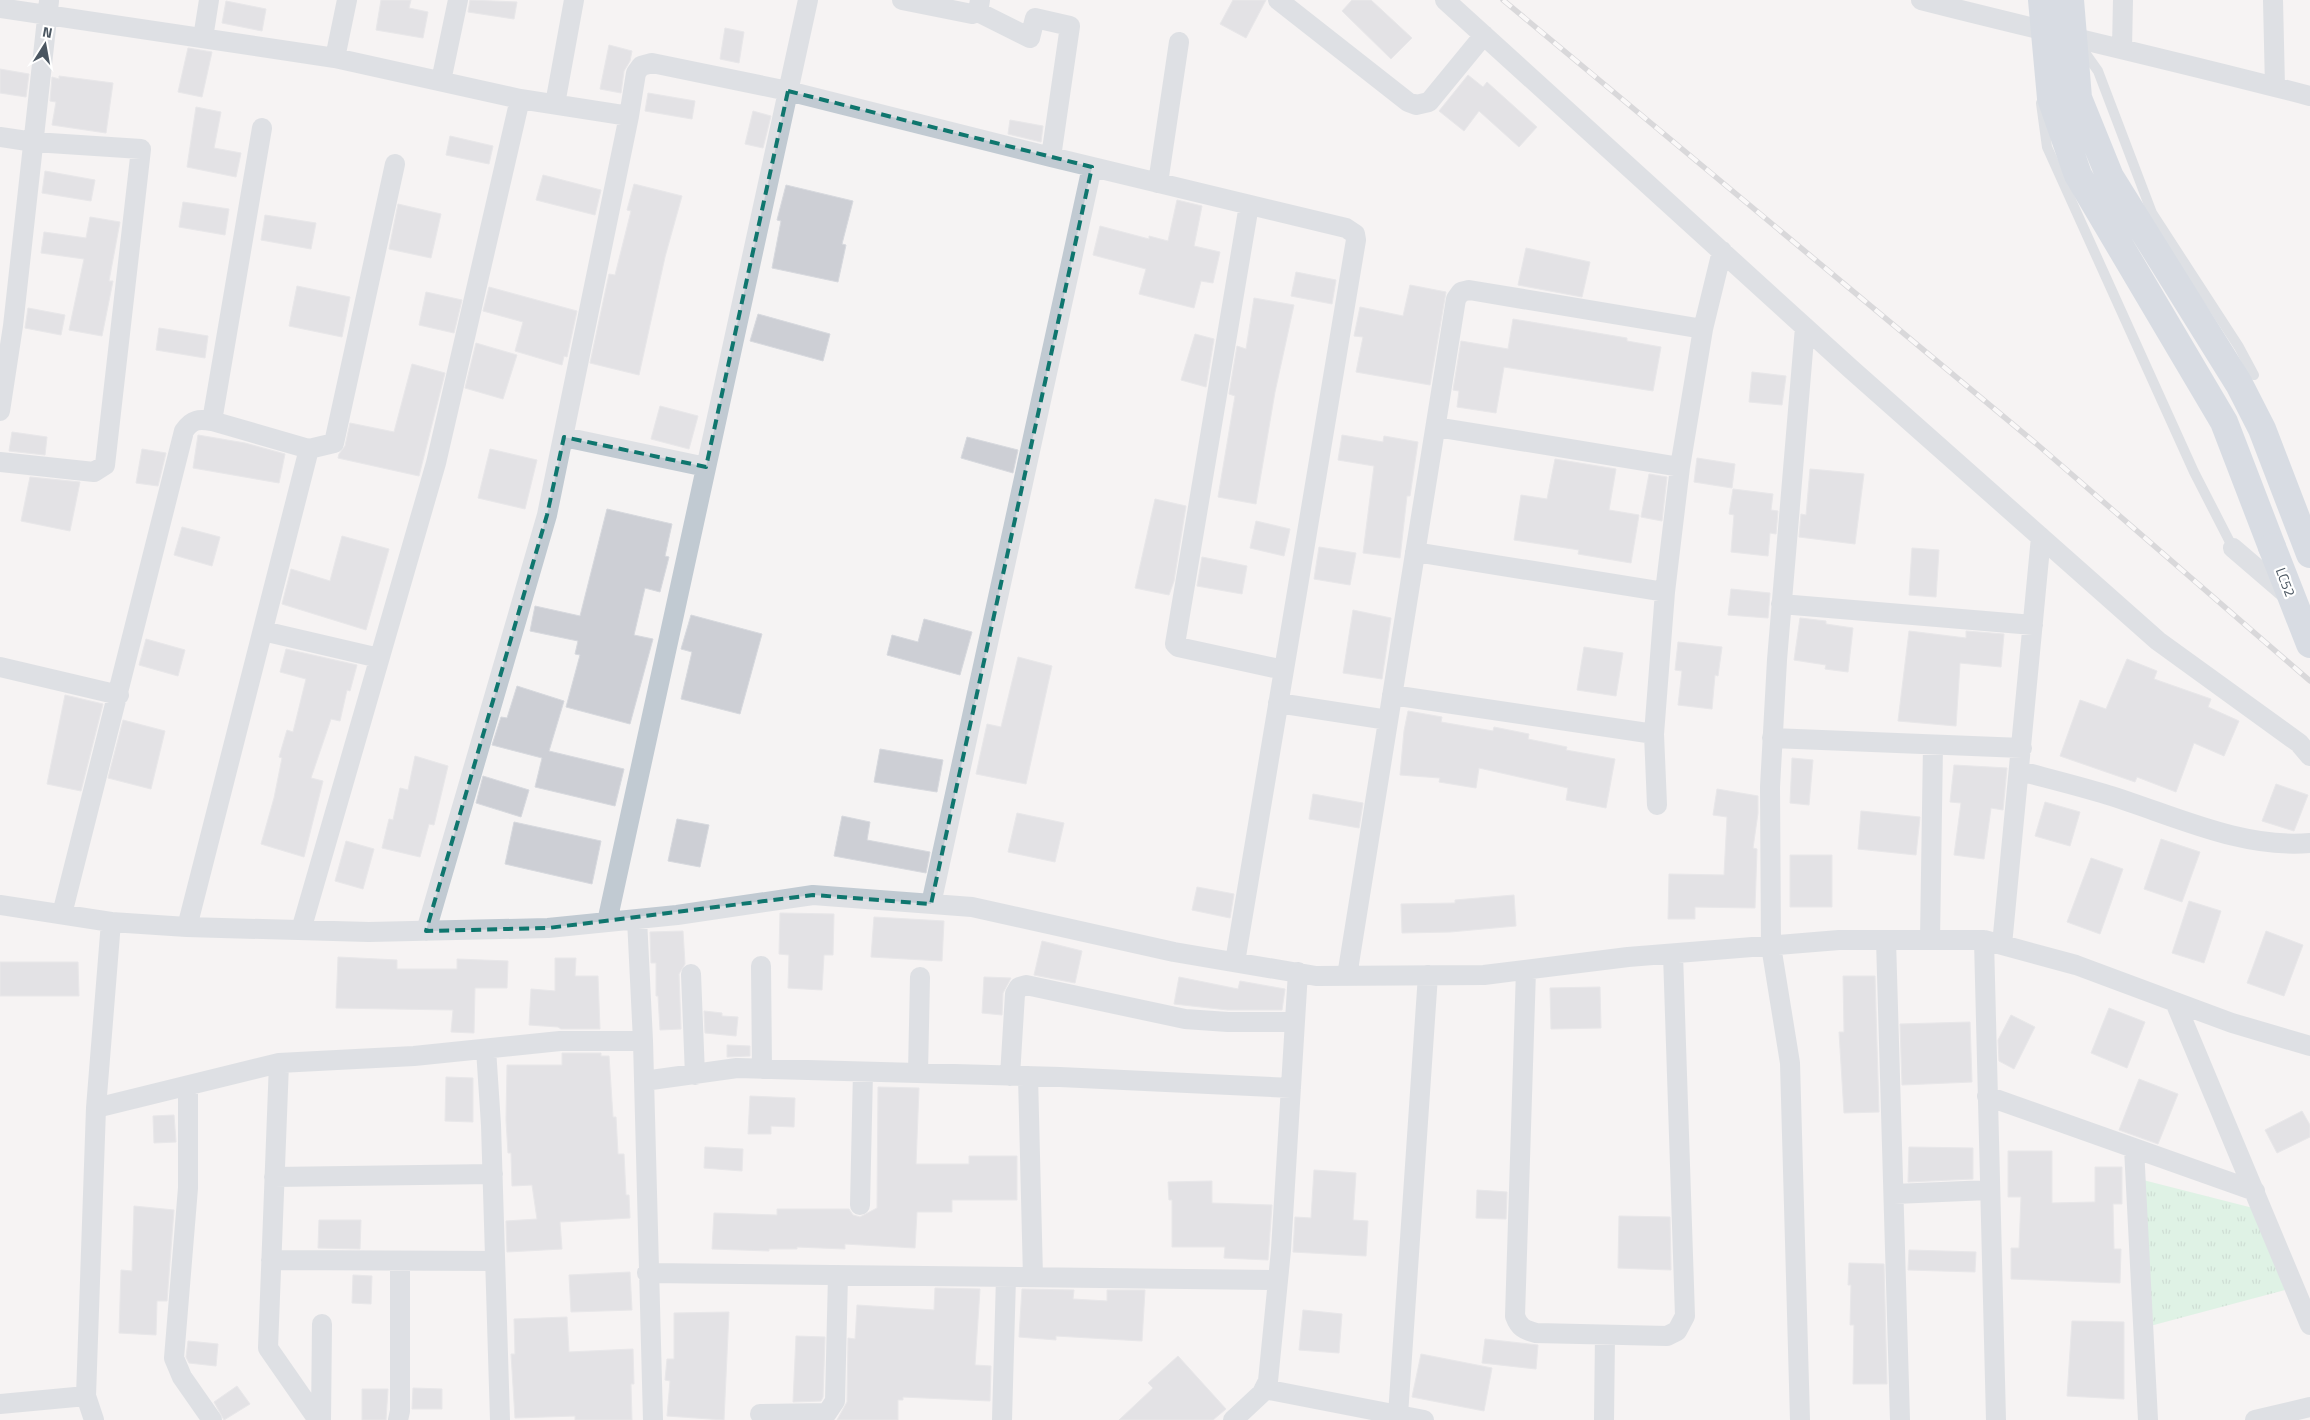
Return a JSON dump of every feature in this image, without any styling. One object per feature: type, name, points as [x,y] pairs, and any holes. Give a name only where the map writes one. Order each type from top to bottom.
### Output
[{"type":"main road","name":"LC52","points":[[2042,0],[2040,42],[2051,98],[2078,175],[2224,422],[2310,644]]},
{"type":"main road","points":[[2070,0],[2078,98],[2110,177],[2239,384],[2262,429],[2307,547]]},
{"type":"street","points":[[203,38],[209,0]]},
{"type":"street","points":[[335,58],[347,0]]},
{"type":"street","points":[[441,82],[458,0]]},
{"type":"street","points":[[555,104],[574,0]]},
{"type":"street","points":[[607,922],[808,0]]},
{"type":"street","points":[[902,0],[972,14],[979,6],[1030,38],[1035,18],[1070,26],[1051,157]]},
{"type":"street","points":[[1278,0],[1408,102],[1416,104],[1430,102],[1484,35]]},
{"type":"street","points":[[1445,0],[1805,326],[2158,641],[2299,743],[2310,756]]},
{"type":"street","points":[[1920,0],[2040,42],[2072,36],[2310,96]]},
{"type":"street","points":[[2122,48],[2123,0]]},
{"type":"street","points":[[2273,0],[2275,87]]},
{"type":"street","points":[[0,411],[7,325],[34,142],[49,7]]},
{"type":"street","points":[[0,8],[49,7],[203,38],[335,58],[520,99],[629,116]]},
{"type":"street","points":[[1158,183],[1179,42]]},
{"type":"street","points":[[426,931],[547,515],[629,116],[636,73],[641,66],[652,63],[788,91],[1346,228],[1355,234],[1356,240],[1235,962]]},
{"type":"street","points":[[301,930],[436,462],[520,99]]},
{"type":"street","points":[[212,421],[262,128]]},
{"type":"street","points":[[0,137],[34,142],[141,149],[105,465],[94,472],[0,462]]},
{"type":"street","points":[[62,914],[119,695],[184,431],[190,423],[197,419],[212,421],[310,450],[334,443],[395,164]]},
{"type":"street","points":[[931,904],[1092,167]]},
{"type":"street","points":[[1249,205],[1175,644],[1178,647],[1284,670]]},
{"type":"street","points":[[1657,805],[1654,734],[1665,592],[1680,467],[1703,329],[1722,251]]},
{"type":"street","points":[[1347,976],[1456,299],[1461,292],[1469,290],[1703,329]]},
{"type":"street","points":[[1800,1420],[1790,1063],[1771,946],[1770,787],[1781,604],[1805,326]]},
{"type":"street","points":[[1436,427],[1680,467]]},
{"type":"street","points":[[564,437],[706,467]]},
{"type":"street","points":[[187,927],[310,450]]},
{"type":"street","points":[[1996,1420],[1987,1096],[1993,942],[2020,771],[2040,537]]},
{"type":"street","points":[[2233,548],[2310,615]]},
{"type":"street","points":[[1415,552],[1665,592]]},
{"type":"street","points":[[1781,604],[2033,625]]},
{"type":"street","points":[[263,631],[379,658]]},
{"type":"street","points":[[0,667],[119,695]]},
{"type":"street","points":[[1392,695],[1654,734]]},
{"type":"street","points":[[1278,703],[1388,720]]},
{"type":"street","points":[[1772,738],[2022,748]]},
{"type":"street","points":[[1930,940],[1933,745]]},
{"type":"street","points":[[2020,771],[2106,794],[2233,836],[2290,844],[2310,842]]},
{"type":"street","points":[[0,905],[112,922],[187,927],[426,931],[548,928],[637,919],[812,895],[972,907],[1174,952],[1316,976],[1484,975],[1673,954],[1839,940],[1993,942],[2076,965],[2232,1023],[2310,1046]]},
{"type":"street","points":[[637,919],[643,1041],[647,1273],[652,1420]]},
{"type":"street","points":[[94,1420],[86,1396],[96,1108],[112,922]]},
{"type":"street","points":[[1886,940],[1900,1420]]},
{"type":"street","points":[[1526,970],[1516,1316],[1518,1323],[1524,1330],[1536,1333],[1666,1336],[1677,1331],[1685,1316],[1673,954]]},
{"type":"street","points":[[761,966],[762,1069]]},
{"type":"street","points":[[1233,1420],[1264,1389],[1268,1381],[1278,1280],[1298,972]]},
{"type":"street","points":[[691,974],[695,1075]]},
{"type":"street","points":[[918,1073],[920,976]]},
{"type":"street","points":[[1398,1415],[1428,976]]},
{"type":"street","points":[[1033,1277],[1015,994],[1019,987],[1026,984],[1185,1019],[1228,1022],[1295,1022]]},
{"type":"street","points":[[2175,1002],[2310,1325]]},
{"type":"street","points":[[96,1108],[279,1063],[414,1056],[560,1041],[643,1041]]},
{"type":"street","points":[[486,1049],[493,1174],[500,1420]]},
{"type":"street","points":[[279,1063],[268,1348],[319,1420]]},
{"type":"street","points":[[644,1081],[737,1068],[1019,1076],[1291,1088]]},
{"type":"street","points":[[860,1205],[863,1072]]},
{"type":"street","points":[[188,1086],[188,1188],[174,1358],[182,1377],[212,1420]]},
{"type":"street","points":[[1987,1096],[2255,1191]]},
{"type":"street","points":[[2134,1148],[2148,1420]]},
{"type":"street","points":[[274,1177],[493,1174]]},
{"type":"street","points":[[1894,1194],[1989,1190]]},
{"type":"street","points":[[271,1260],[495,1261]]},
{"type":"street","points":[[398,1420],[400,1411],[400,1261]]},
{"type":"street","points":[[647,1273],[1278,1280]]},
{"type":"street","points":[[760,1414],[827,1413],[835,1401],[838,1275]]},
{"type":"street","points":[[1002,1420],[1006,1277]]},
{"type":"street","points":[[319,1420],[322,1324]]},
{"type":"street","points":[[1604,1420],[1605,1335]]},
{"type":"street","points":[[1264,1389],[1424,1420]]},
{"type":"street","points":[[0,1404],[86,1396]]},
{"type":"street","points":[[2255,1420],[2310,1407]]},
{"type":"lane","points":[[2072,36],[2098,71],[2152,214],[2239,346],[2254,376]]},
{"type":"lane","points":[[2039,90],[2047,147],[2194,472],[2233,548]]},
{"type":"highlighted area","points":[[788,91],[1092,167],[931,904],[813,895],[548,928],[426,931],[547,515],[564,437],[706,467]]},
{"type":"green space","points":[[2143,1180],[2253,1208],[2285,1290],[2150,1326]]},
{"type":"building","points":[[381,0],[411,0],[409,8],[428,12],[423,38],[376,30]]},
{"type":"building","points":[[470,0],[517,2],[514,19],[468,12]]},
{"type":"building","points":[[1233,0],[1266,0],[1246,38],[1220,24]]},
{"type":"building","points":[[1352,0],[1371,0],[1412,38],[1391,59],[1342,11]]},
{"type":"building","points":[[226,1],[266,9],[262,31],[222,23]]},
{"type":"building","points":[[725,28],[744,32],[739,63],[720,59]]},
{"type":"building","points":[[609,45],[632,51],[630,61],[624,71],[621,93],[600,89]]},
{"type":"building","points":[[188,48],[212,52],[202,97],[178,92]]},
{"type":"building","points":[[0,69],[29,74],[26,97],[0,93]]},
{"type":"building","points":[[1468,75],[1483,87],[1487,82],[1537,127],[1519,147],[1479,111],[1464,131],[1439,111]]},
{"type":"building","points":[[59,76],[113,83],[106,133],[52,125],[56,102],[50,101],[52,77],[59,79]]},
{"type":"building","points":[[648,93],[695,101],[692,119],[645,111]]},
{"type":"building","points":[[196,107],[221,112],[214,148],[241,153],[236,177],[187,167]]},
{"type":"building","points":[[753,111],[771,116],[763,148],[745,144]]},
{"type":"building","points":[[1010,120],[1043,126],[1041,142],[1008,134]]},
{"type":"building","points":[[450,136],[493,146],[489,164],[446,155]]},
{"type":"building","points":[[45,171],[95,180],[91,201],[42,193]]},
{"type":"building","points":[[543,175],[601,190],[595,215],[536,200]]},
{"type":"building","points":[[634,184],[682,196],[665,257],[639,375],[590,363],[609,274],[615,275],[631,211],[627,210]]},
{"type":"building","points":[[786,185],[853,201],[842,244],[846,245],[838,282],[772,268],[781,221],[777,220]]},
{"type":"building","points":[[1177,200],[1202,206],[1194,246],[1220,252],[1213,283],[1201,281],[1194,308],[1139,294],[1146,269],[1093,255],[1100,226],[1149,239],[1149,236],[1168,241]]},
{"type":"building","points":[[183,202],[229,209],[225,235],[179,227]]},
{"type":"building","points":[[398,204],[441,214],[431,258],[389,249]]},
{"type":"building","points":[[265,215],[316,223],[311,249],[261,240]]},
{"type":"building","points":[[90,217],[120,222],[109,281],[113,281],[102,336],[69,330],[84,259],[41,253],[44,232],[86,238]]},
{"type":"building","points":[[1526,248],[1590,262],[1582,297],[1518,285]]},
{"type":"building","points":[[1296,272],[1336,280],[1332,304],[1291,296]]},
{"type":"building","points":[[1410,285],[1446,292],[1430,385],[1356,372],[1363,337],[1354,336],[1360,307],[1403,316]]},
{"type":"building","points":[[297,286],[350,297],[342,337],[289,326]]},
{"type":"building","points":[[489,287],[577,311],[567,357],[564,356],[562,365],[515,351],[523,322],[483,311]]},
{"type":"building","points":[[426,292],[462,300],[454,333],[419,325]]},
{"type":"building","points":[[1254,298],[1294,305],[1275,392],[1256,504],[1218,497],[1235,396],[1229,394],[1237,346],[1246,349]]},
{"type":"building","points":[[28,308],[65,315],[61,335],[25,328]]},
{"type":"building","points":[[758,314],[830,334],[823,361],[750,341]]},
{"type":"building","points":[[1513,319],[1627,338],[1627,341],[1661,347],[1653,391],[1504,367],[1496,413],[1457,407],[1459,391],[1453,390],[1461,341],[1508,349]]},
{"type":"building","points":[[159,328],[208,336],[205,358],[156,350]]},
{"type":"building","points":[[1195,334],[1214,339],[1206,387],[1181,380]]},
{"type":"building","points":[[476,343],[517,355],[503,399],[465,388]]},
{"type":"building","points":[[412,364],[445,373],[419,476],[338,458],[345,446],[350,423],[394,432]]},
{"type":"building","points":[[1752,372],[1786,376],[1782,405],[1749,402]]},
{"type":"building","points":[[660,406],[698,416],[689,449],[651,439]]},
{"type":"building","points":[[12,432],[47,437],[45,455],[9,451]]},
{"type":"building","points":[[198,435],[245,443],[285,454],[279,483],[193,468]]},
{"type":"building","points":[[1342,435],[1383,442],[1384,436],[1418,442],[1410,496],[1407,496],[1400,558],[1363,553],[1374,466],[1338,460]]},
{"type":"building","points":[[967,437],[1018,450],[1013,473],[961,458]]},
{"type":"building","points":[[142,449],[166,453],[158,486],[136,483]]},
{"type":"building","points":[[490,449],[537,460],[525,509],[478,498]]},
{"type":"building","points":[[1697,458],[1735,464],[1732,488],[1694,482]]},
{"type":"building","points":[[1555,459],[1616,469],[1609,510],[1639,515],[1631,563],[1578,554],[1579,550],[1514,540],[1521,495],[1547,499]]},
{"type":"building","points":[[1810,469],[1864,474],[1855,544],[1799,537],[1801,514],[1806,515]]},
{"type":"building","points":[[1649,474],[1667,477],[1662,521],[1641,517]]},
{"type":"building","points":[[30,477],[80,482],[70,531],[21,521]]},
{"type":"building","points":[[1733,489],[1773,494],[1771,510],[1778,511],[1776,534],[1770,533],[1768,556],[1731,552],[1734,515],[1729,514]]},
{"type":"building","points":[[1155,499],[1186,506],[1174,581],[1169,595],[1135,588]]},
{"type":"building","points":[[607,509],[672,524],[665,556],[669,557],[660,592],[645,588],[634,635],[653,639],[630,724],[566,707],[580,655],[575,654],[578,641],[530,631],[535,606],[580,616]]},
{"type":"building","points":[[1256,521],[1290,529],[1284,556],[1250,548]]},
{"type":"building","points":[[182,527],[220,537],[212,566],[174,555]]},
{"type":"building","points":[[342,536],[389,549],[366,630],[282,604],[291,569],[330,581]]},
{"type":"building","points":[[1319,547],[1356,553],[1350,585],[1314,579]]},
{"type":"building","points":[[1912,548],[1939,550],[1936,597],[1909,595]]},
{"type":"building","points":[[1202,557],[1247,566],[1242,594],[1197,586]]},
{"type":"building","points":[[1731,589],[1770,593],[1768,618],[1728,615]]},
{"type":"building","points":[[1353,610],[1391,618],[1382,679],[1343,673]]},
{"type":"building","points":[[691,615],[762,634],[740,714],[681,699],[692,652],[681,649]]},
{"type":"building","points":[[1800,618],[1826,621],[1826,624],[1853,628],[1848,672],[1825,669],[1826,665],[1794,660]]},
{"type":"building","points":[[924,619],[972,632],[960,675],[887,655],[892,635],[918,642]]},
{"type":"building","points":[[1909,631],[1966,638],[1966,631],[2004,634],[2001,667],[1960,663],[1956,726],[1898,721]]},
{"type":"building","points":[[146,639],[185,650],[178,676],[139,665]]},
{"type":"building","points":[[1678,642],[1722,647],[1718,676],[1715,675],[1712,709],[1678,705],[1682,671],[1675,670]]},
{"type":"building","points":[[1584,647],[1623,653],[1616,696],[1577,690]]},
{"type":"building","points":[[286,649],[357,665],[350,691],[347,690],[340,721],[331,719],[311,778],[323,781],[304,857],[261,844],[274,798],[282,758],[279,757],[287,730],[293,732],[306,679],[280,672]]},
{"type":"building","points":[[1018,657],[1052,666],[1026,784],[976,774],[987,724],[1001,727]]},
{"type":"building","points":[[2127,659],[2157,671],[2154,679],[2211,699],[2208,707],[2239,721],[2224,756],[2194,743],[2176,792],[2137,777],[2135,782],[2060,756],[2080,700],[2106,709]]},
{"type":"building","points":[[517,686],[564,701],[549,751],[624,769],[615,806],[535,787],[542,758],[492,745],[501,717],[507,718]]},
{"type":"building","points":[[65,695],[103,704],[81,791],[47,784]]},
{"type":"building","points":[[1408,711],[1442,717],[1441,722],[1493,731],[1494,727],[1529,734],[1528,739],[1567,747],[1566,750],[1615,759],[1606,808],[1566,800],[1568,788],[1479,768],[1476,788],[1439,782],[1440,778],[1400,775]]},
{"type":"building","points":[[123,720],[165,731],[151,789],[108,778]]},
{"type":"building","points":[[880,749],[943,760],[937,792],[874,782]]},
{"type":"building","points":[[415,756],[448,766],[434,825],[429,824],[420,857],[382,848],[389,819],[393,820],[400,788],[408,790]]},
{"type":"building","points":[[1792,758],[1813,760],[1809,805],[1790,803]]},
{"type":"building","points":[[1954,765],[2007,768],[2003,810],[1991,808],[1984,859],[1954,855],[1961,803],[1950,802]]},
{"type":"building","points":[[483,776],[529,790],[521,817],[476,803]]},
{"type":"building","points":[[2276,784],[2308,795],[2294,831],[2262,821]]},
{"type":"building","points":[[1717,789],[1758,796],[1758,813],[1753,848],[1757,849],[1755,908],[1695,907],[1695,919],[1668,919],[1669,874],[1724,875],[1727,817],[1713,815]]},
{"type":"building","points":[[1313,794],[1363,803],[1359,828],[1309,819]]},
{"type":"building","points":[[2045,802],[2080,812],[2070,846],[2035,836]]},
{"type":"building","points":[[1861,811],[1920,817],[1916,855],[1858,849]]},
{"type":"building","points":[[1017,813],[1064,823],[1055,862],[1008,852]]},
{"type":"building","points":[[842,816],[870,822],[867,840],[930,852],[926,873],[834,856]]},
{"type":"building","points":[[677,819],[709,825],[700,867],[668,861]]},
{"type":"building","points":[[514,822],[601,841],[592,884],[505,864]]},
{"type":"building","points":[[2161,839],[2200,852],[2182,902],[2144,889]]},
{"type":"building","points":[[346,841],[374,849],[363,889],[335,881]]},
{"type":"building","points":[[1790,855],[1832,855],[1832,907],[1790,907]]},
{"type":"building","points":[[2091,858],[2123,869],[2100,934],[2067,922]]},
{"type":"building","points":[[1197,887],[1234,894],[1230,918],[1192,910]]},
{"type":"building","points":[[1514,895],[1516,926],[1450,932],[1402,933],[1401,904],[1455,903],[1455,900]]},
{"type":"building","points":[[2189,901],[2221,911],[2204,963],[2172,953]]},
{"type":"building","points":[[780,913],[834,914],[833,955],[824,955],[822,990],[788,988],[789,955],[779,954]]},
{"type":"building","points":[[874,917],[944,921],[942,961],[871,957]]},
{"type":"building","points":[[683,931],[685,964],[679,974],[681,1029],[660,1030],[658,996],[656,996],[656,963],[651,963],[650,932]]},
{"type":"building","points":[[2266,931],[2303,945],[2284,996],[2247,983]]},
{"type":"building","points":[[1042,941],[1082,951],[1075,983],[1034,975]]},
{"type":"building","points":[[338,957],[397,960],[397,969],[457,969],[457,959],[508,961],[507,988],[475,988],[474,1033],[451,1032],[453,1010],[336,1008]]},
{"type":"building","points":[[555,958],[576,958],[575,976],[598,976],[600,1029],[561,1029],[558,1027],[529,1025],[531,989],[555,991]]},
{"type":"building","points":[[0,962],[78,962],[79,996],[0,996]]},
{"type":"building","points":[[1843,976],[1875,976],[1879,1112],[1844,1113],[1839,1032],[1844,1032]]},
{"type":"building","points":[[984,977],[1011,978],[1003,993],[1002,1015],[982,1013]]},
{"type":"building","points":[[1179,977],[1238,989],[1240,981],[1285,989],[1282,1010],[1228,1010],[1174,1004]]},
{"type":"building","points":[[1600,987],[1601,1028],[1551,1029],[1550,988]]},
{"type":"building","points":[[2109,1008],[2145,1022],[2127,1068],[2091,1053]]},
{"type":"building","points":[[704,1011],[722,1013],[722,1016],[738,1017],[736,1036],[705,1033]]},
{"type":"building","points":[[2011,1015],[2035,1027],[2014,1069],[1999,1061],[1998,1040]]},
{"type":"building","points":[[1970,1022],[1972,1082],[1902,1085],[1900,1024]]},
{"type":"building","points":[[727,1045],[750,1046],[750,1056],[727,1057]]},
{"type":"building","points":[[562,1053],[601,1053],[601,1056],[609,1056],[613,1117],[616,1117],[618,1154],[624,1154],[626,1195],[629,1195],[630,1218],[560,1222],[562,1249],[507,1252],[506,1221],[537,1219],[532,1185],[512,1186],[511,1153],[508,1153],[506,1120],[507,1065],[562,1065]]},
{"type":"building","points":[[446,1077],[473,1078],[473,1122],[445,1121]]},
{"type":"building","points":[[2139,1079],[2178,1094],[2158,1144],[2119,1130]]},
{"type":"building","points":[[878,1087],[919,1088],[916,1164],[969,1164],[969,1156],[1017,1156],[1017,1200],[952,1200],[952,1212],[917,1212],[915,1248],[845,1244],[845,1249],[797,1247],[797,1249],[769,1249],[769,1251],[712,1249],[714,1213],[777,1215],[777,1209],[849,1209],[853,1215],[860,1217],[877,1208]]},
{"type":"building","points":[[750,1096],[795,1098],[794,1127],[771,1126],[771,1134],[748,1134]]},
{"type":"building","points":[[2302,1111],[2310,1125],[2310,1137],[2277,1153],[2265,1130]]},
{"type":"building","points":[[174,1115],[176,1142],[154,1143],[153,1116]]},
{"type":"building","points":[[705,1147],[743,1149],[742,1171],[704,1168]]},
{"type":"building","points":[[1909,1147],[1973,1148],[1973,1179],[1908,1182]]},
{"type":"building","points":[[2008,1151],[2052,1151],[2052,1203],[2095,1202],[2095,1167],[2122,1167],[2122,1204],[2113,1204],[2114,1249],[2121,1249],[2120,1283],[2011,1279],[2011,1248],[2019,1248],[2021,1197],[2008,1197]]},
{"type":"building","points":[[1314,1170],[1356,1173],[1353,1220],[1368,1221],[1366,1256],[1293,1252],[1295,1217],[1311,1218]]},
{"type":"building","points":[[1212,1181],[1212,1203],[1272,1205],[1268,1260],[1224,1258],[1225,1247],[1172,1247],[1172,1200],[1169,1200],[1168,1182]]},
{"type":"building","points":[[1477,1190],[1507,1192],[1506,1219],[1476,1218]]},
{"type":"building","points":[[134,1206],[174,1210],[167,1301],[157,1301],[156,1335],[119,1333],[121,1270],[132,1271]]},
{"type":"building","points":[[1619,1216],[1670,1217],[1671,1270],[1618,1268]]},
{"type":"building","points":[[319,1220],[361,1220],[360,1249],[318,1248]]},
{"type":"building","points":[[1909,1250],[1976,1252],[1975,1272],[1908,1270]]},
{"type":"building","points":[[1849,1263],[1884,1264],[1887,1384],[1853,1384],[1854,1325],[1850,1325],[1851,1285],[1848,1285]]},
{"type":"building","points":[[630,1272],[632,1310],[571,1312],[569,1275]]},
{"type":"building","points":[[353,1275],[372,1276],[371,1304],[352,1303]]},
{"type":"building","points":[[935,1288],[980,1289],[975,1365],[991,1366],[990,1401],[903,1397],[903,1400],[898,1400],[898,1420],[837,1420],[847,1402],[848,1338],[855,1339],[857,1305],[934,1310]]},
{"type":"building","points":[[1022,1289],[1074,1290],[1073,1299],[1107,1301],[1107,1290],[1145,1290],[1142,1341],[1056,1336],[1056,1340],[1019,1337]]},
{"type":"building","points":[[1303,1310],[1342,1314],[1339,1353],[1299,1350]]},
{"type":"building","points":[[729,1312],[724,1420],[667,1416],[670,1381],[665,1380],[667,1359],[674,1359],[674,1313]]},
{"type":"building","points":[[567,1317],[569,1352],[633,1349],[634,1384],[631,1384],[632,1420],[575,1420],[575,1416],[515,1418],[511,1354],[515,1354],[514,1319]]},
{"type":"building","points":[[2072,1321],[2124,1322],[2124,1399],[2067,1396]]},
{"type":"building","points":[[796,1336],[825,1337],[823,1397],[821,1401],[793,1402]]},
{"type":"building","points":[[1485,1339],[1538,1345],[1536,1369],[1482,1363]]},
{"type":"building","points":[[188,1341],[218,1344],[216,1366],[189,1363],[186,1357]]},
{"type":"building","points":[[1421,1354],[1492,1368],[1484,1411],[1412,1397]]},
{"type":"building","points":[[1178,1356],[1226,1409],[1213,1420],[1119,1420],[1153,1388],[1148,1383]]},
{"type":"building","points":[[237,1386],[250,1404],[224,1420],[214,1402]]},
{"type":"building","points":[[413,1388],[442,1389],[442,1409],[412,1409]]},
{"type":"building","points":[[362,1389],[388,1389],[386,1420],[362,1420]]},
{"type":"railway","points":[[1503,0],[2039,446],[2310,681]]}]
